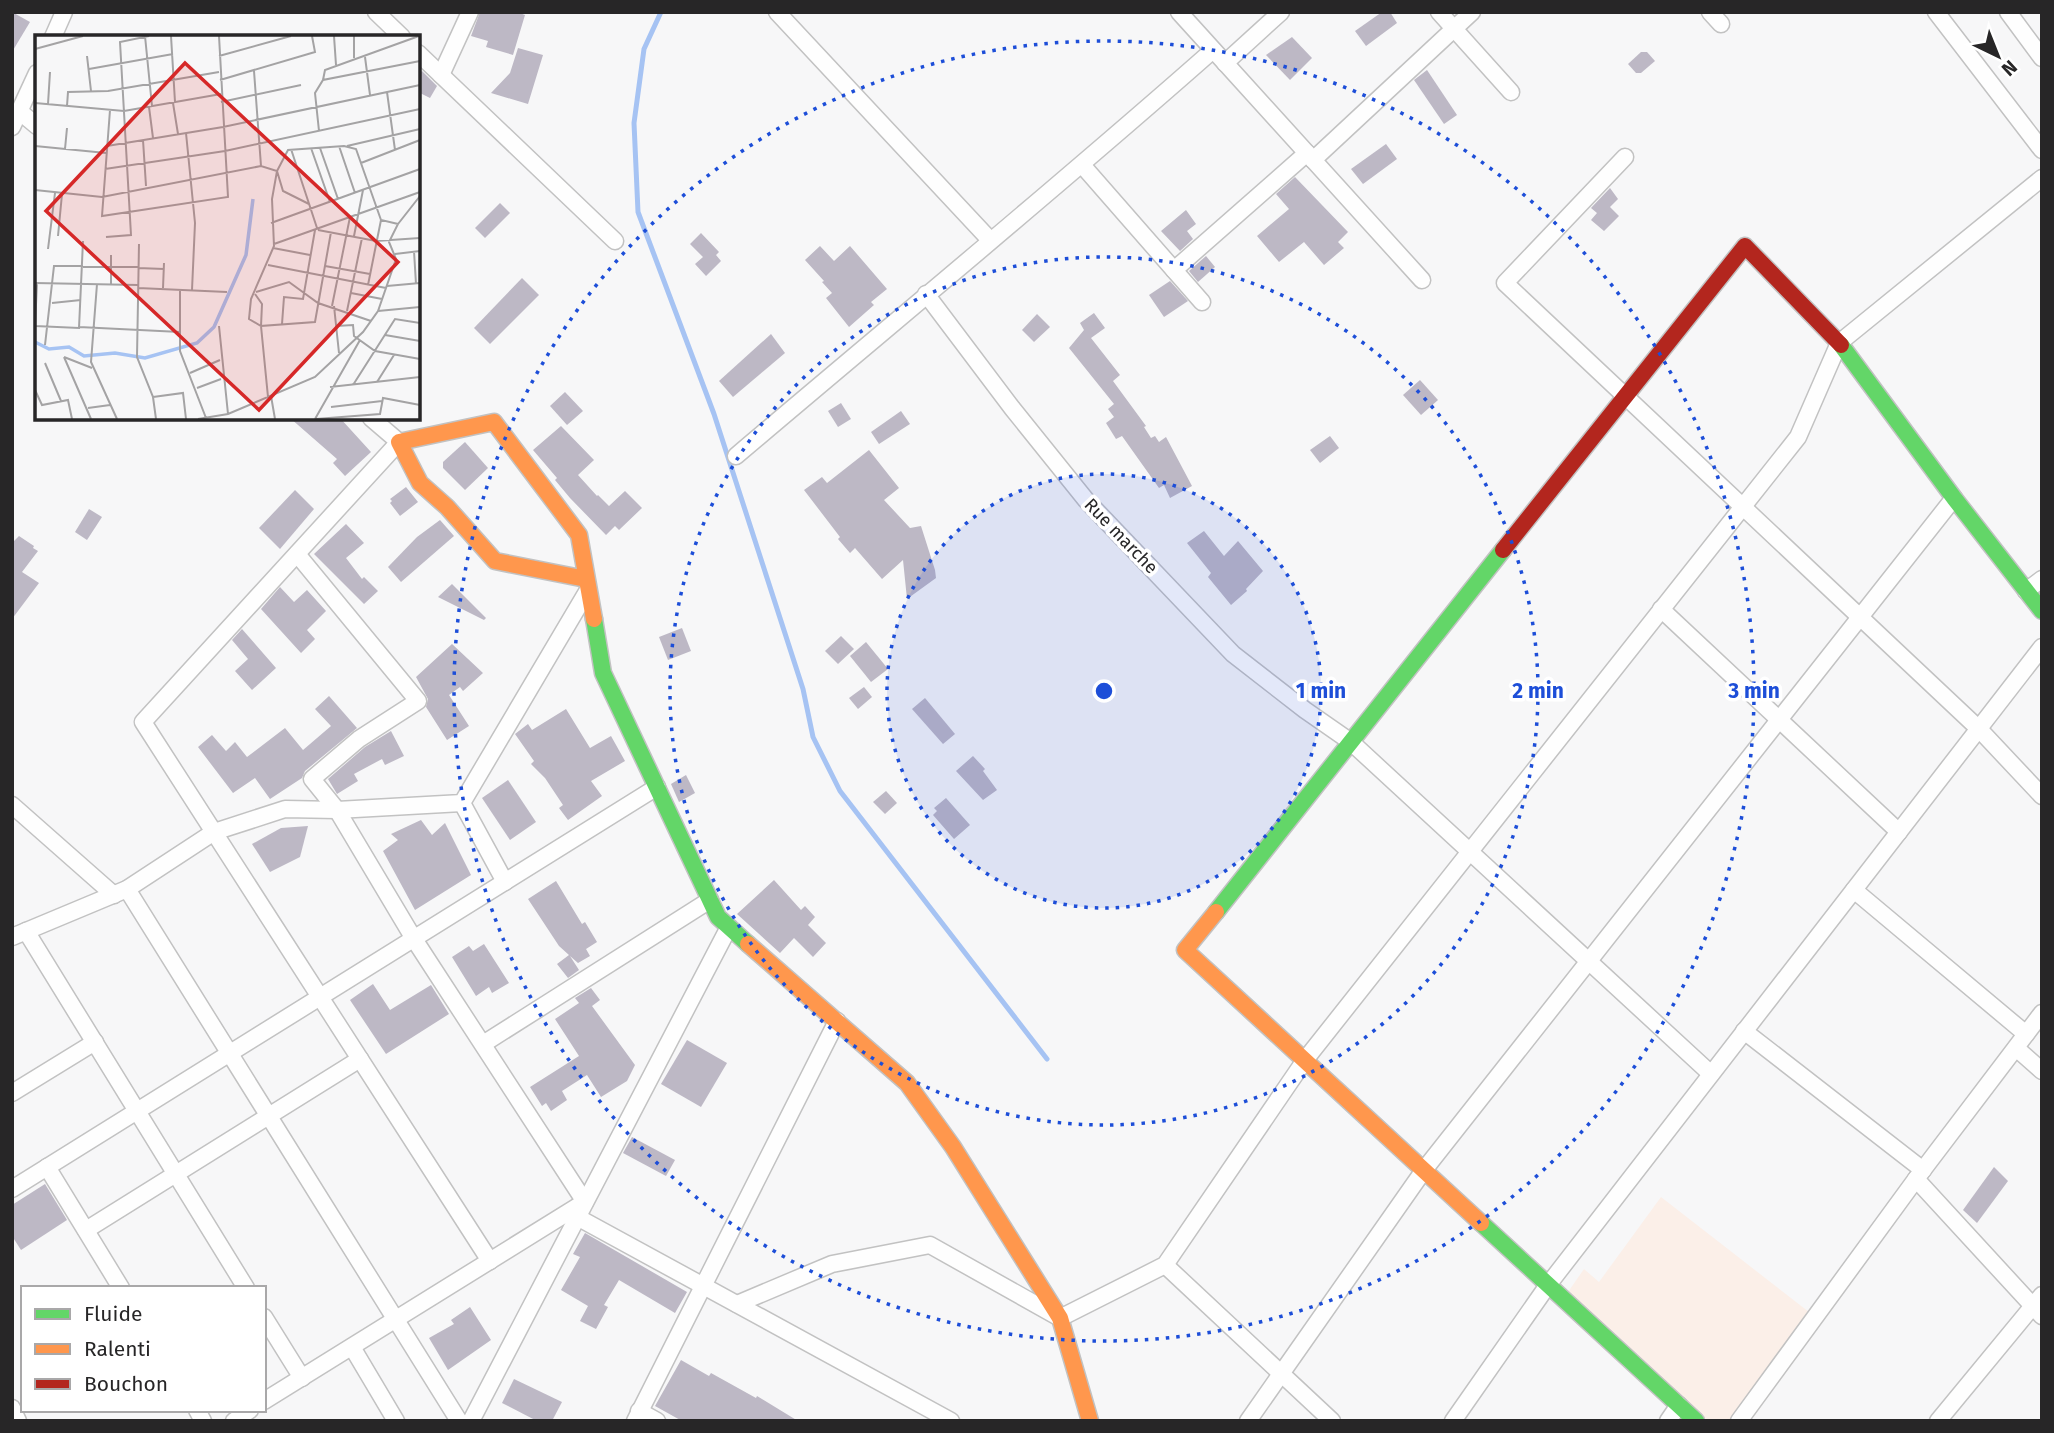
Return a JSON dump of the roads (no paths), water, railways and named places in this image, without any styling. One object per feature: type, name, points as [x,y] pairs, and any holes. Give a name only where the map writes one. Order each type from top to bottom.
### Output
[{"type":"street","points":[[54,35],[65,12]]},
{"type":"street","points":[[376,12],[400,35]]},
{"type":"street","points":[[442,75],[470,12]]},
{"type":"street","points":[[1179,12],[1422,280]]},
{"type":"street","points":[[1225,63],[1281,12]]},
{"type":"street","points":[[1439,12],[1511,92]]},
{"type":"street","points":[[1174,270],[1310,156],[1472,12]]},
{"type":"street","points":[[1936,12],[2042,150]]},
{"type":"street","points":[[2008,12],[2042,58]]},
{"type":"street","points":[[788,16],[990,240]]},
{"type":"street","points":[[736,456],[990,240],[1083,166],[1213,50]]},
{"type":"street","points":[[420,55],[615,241]]},
{"type":"street","points":[[12,127],[35,77]]},
{"type":"street","points":[[19,111],[35,125]]},
{"type":"street","points":[[1625,158],[1505,283],[1979,729],[2042,796]]},
{"type":"street","points":[[1083,166],[1202,302]]},
{"type":"street","points":[[1060,1318],[1165,1265],[1305,1060],[1798,437],[1839,343],[2042,178]]},
{"type":"street","points":[[1696,1421],[1185,950],[1745,246],[1839,343],[2042,611]]},
{"type":"street","name":"Rue marche","points":[[926,294],[1053,460],[1104,519],[1233,654],[1351,742],[1711,1074]]},
{"type":"street","points":[[373,420],[399,442],[420,483],[447,507],[495,561],[587,584]]},
{"type":"street","points":[[490,1261],[143,722],[399,442],[494,422],[579,535],[603,673],[718,917],[907,1083],[953,1147],[1060,1318],[1090,1421]]},
{"type":"street","points":[[1248,1421],[1424,1170],[1954,498]]},
{"type":"street","points":[[297,554],[418,701],[359,739],[312,779],[337,810],[414,939],[585,1202]]},
{"type":"street","points":[[2026,591],[2042,579]]},
{"type":"street","points":[[462,803],[587,584]]},
{"type":"street","points":[[1661,609],[1899,832]]},
{"type":"street","points":[[1453,1421],[1548,1285],[2042,647]]},
{"type":"street","points":[[12,1189],[657,787]]},
{"type":"street","points":[[245,1286],[95,1042],[19,934],[121,892],[214,832],[285,809],[337,810],[462,803]]},
{"type":"street","points":[[462,803],[505,882]]},
{"type":"street","points":[[12,805],[121,892],[230,1054],[459,1421]]},
{"type":"street","points":[[1854,890],[2026,1034]]},
{"type":"street","points":[[483,1044],[710,901]]},
{"type":"street","points":[[471,1421],[729,927]]},
{"type":"street","points":[[1739,1421],[2042,1013]]},
{"type":"street","points":[[657,1421],[637,1416],[836,1021]]},
{"type":"street","points":[[1744,1031],[1920,1174],[2039,1307],[1938,1421]]},
{"type":"street","points":[[12,1093],[95,1042]]},
{"type":"street","points":[[2016,1048],[2042,1070]]},
{"type":"street","points":[[86,1230],[360,1059]]},
{"type":"street","points":[[47,1167],[120,1286]]},
{"type":"street","points":[[266,1400],[585,1202]]},
{"type":"street","points":[[577,1217],[951,1421]]},
{"type":"street","points":[[737,1304],[832,1264],[930,1245],[1060,1318]]},
{"type":"street","points":[[1165,1265],[1332,1421]]},
{"type":"street","points":[[266,1320],[302,1378]]},
{"type":"street","points":[[352,1347],[396,1421]]},
{"type":"street","points":[[1668,1421],[1679,1405]]},
{"type":"street","points":[[12,1408],[18,1421]]},
{"type":"waterway","points":[[661,12],[644,49],[634,123],[638,212],[714,414],[803,689],[813,737],[840,791],[1047,1059]]}]
